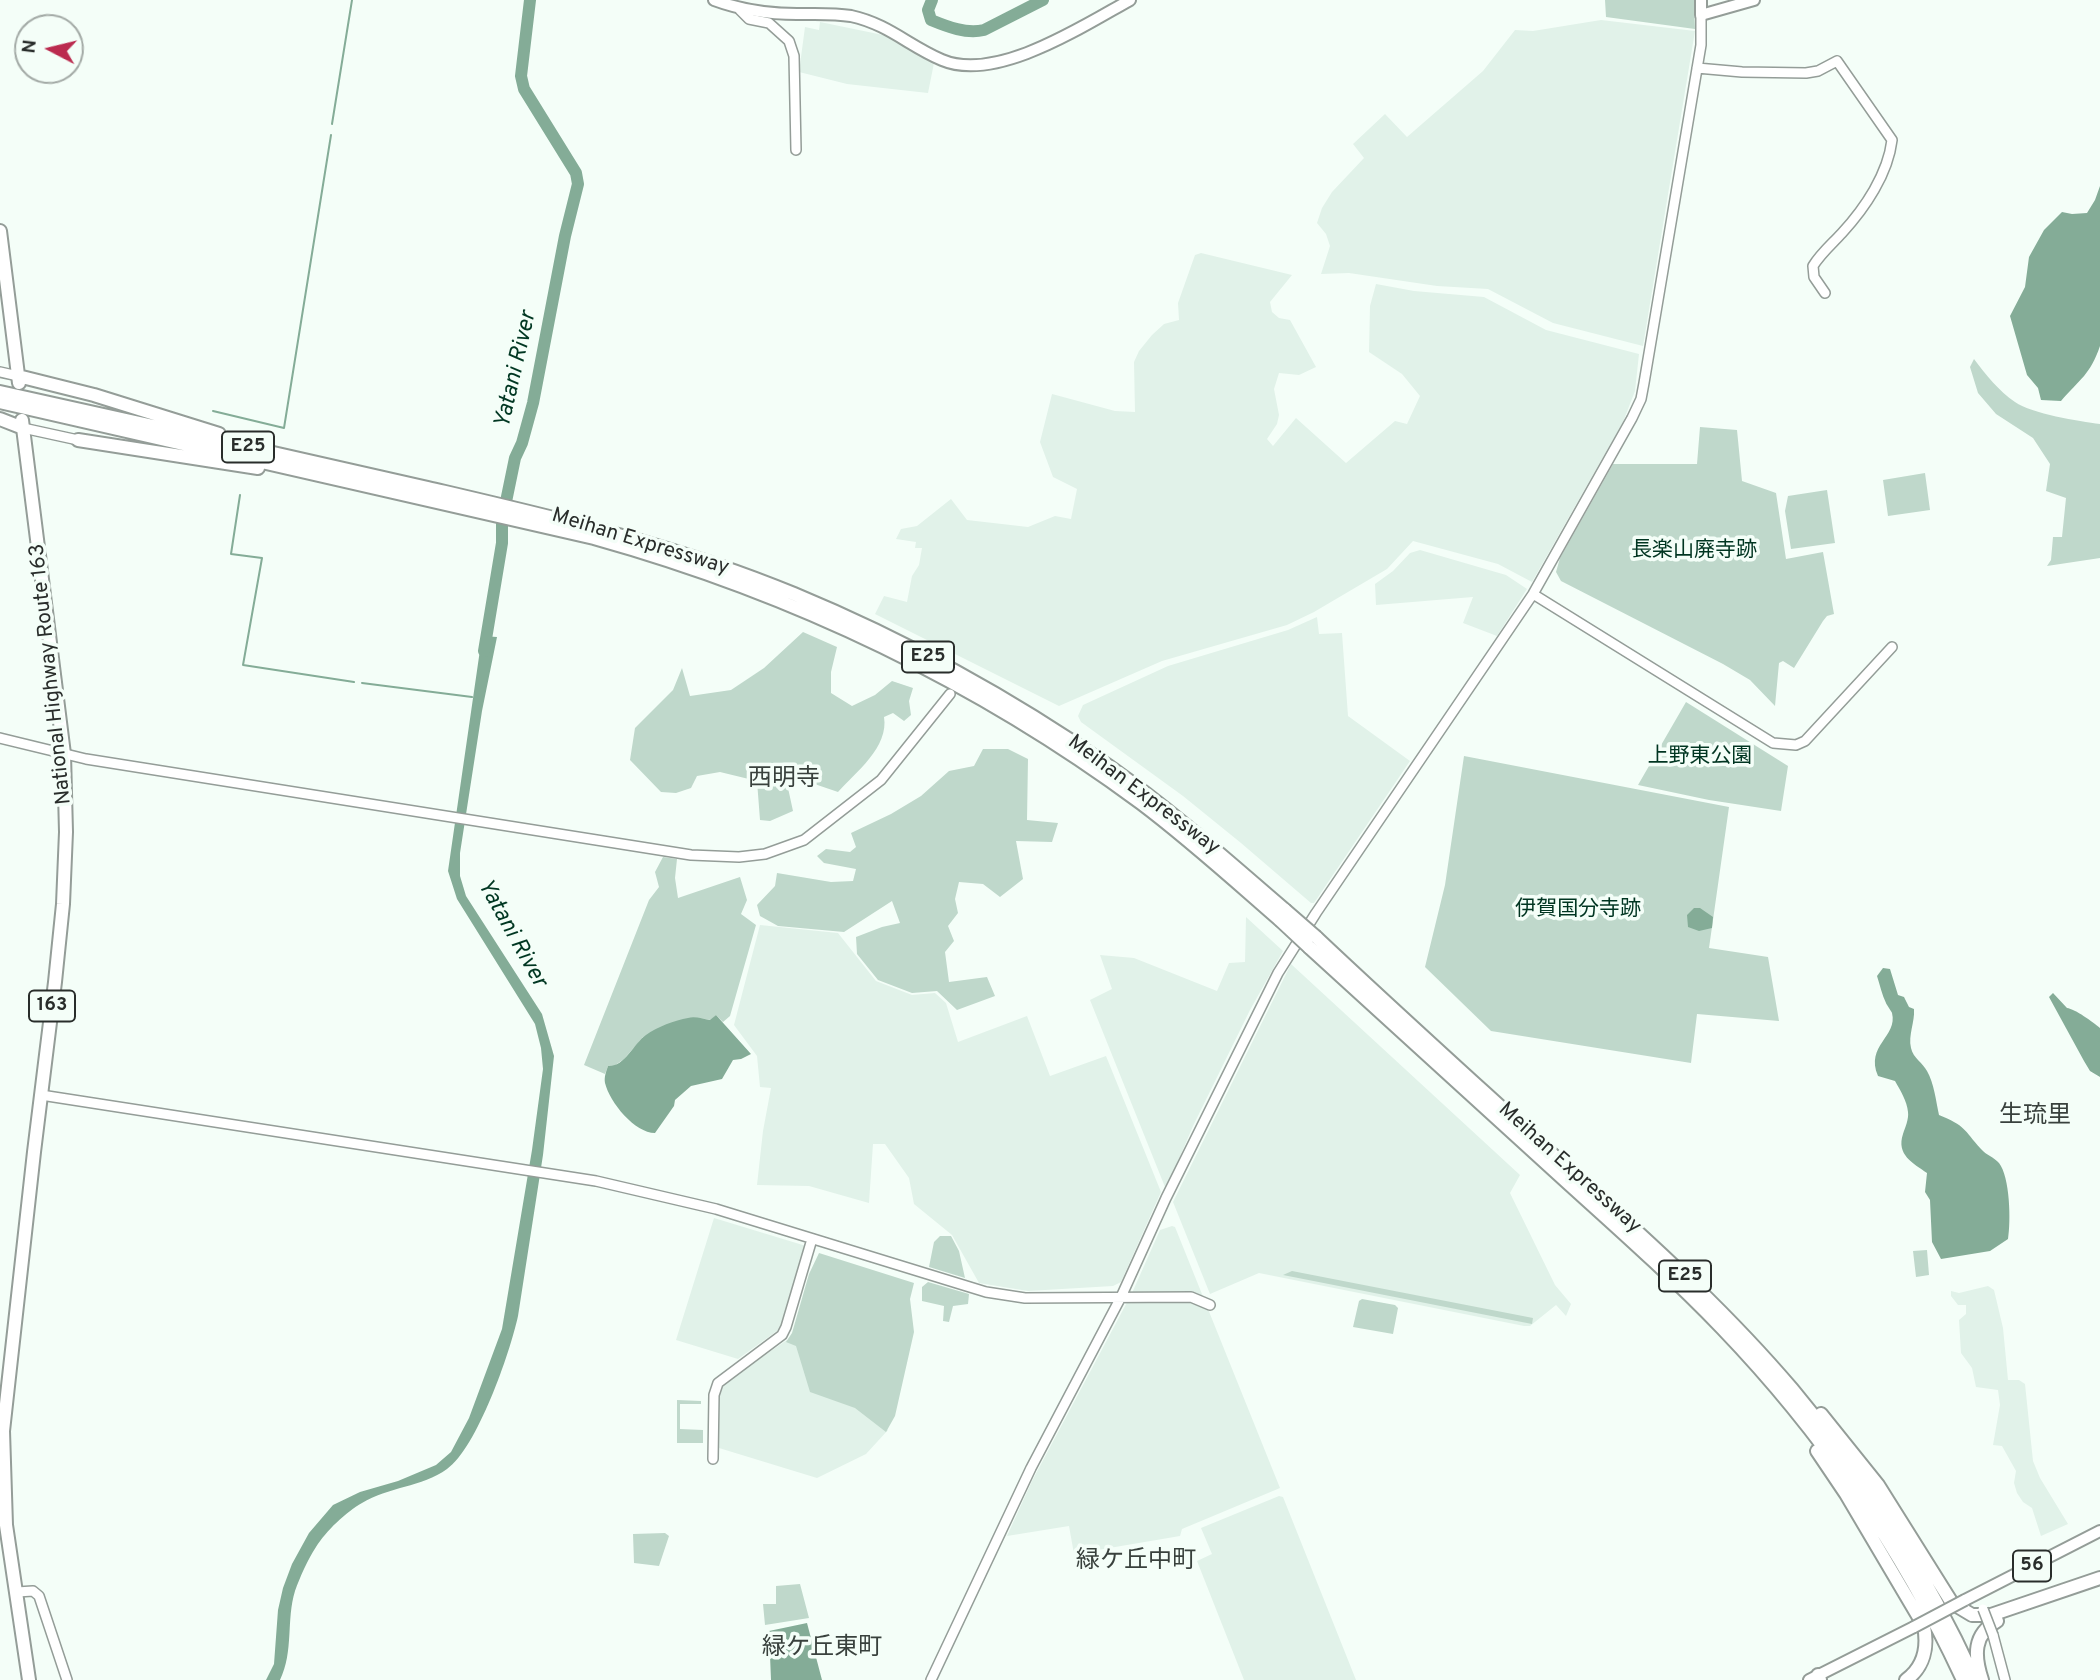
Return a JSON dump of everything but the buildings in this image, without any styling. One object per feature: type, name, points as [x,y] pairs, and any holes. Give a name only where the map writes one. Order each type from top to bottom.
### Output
[{"type":"highway","points":[[0,231],[18,379],[80,391],[235,439],[369,474]]},
{"type":"highway","name":"Meihan Expressway","points":[[0,392],[369,474],[495,509]]},
{"type":"highway","name":"Meihan Expressway","points":[[0,402],[338,479],[630,537],[716,564],[795,594],[916,651],[996,695],[1110,767],[1184,824],[1667,1259],[1761,1354],[1822,1427],[1900,1539],[1975,1680]]},
{"type":"highway","points":[[0,419],[23,424]]},
{"type":"highway","name":"National Highway Route 163","points":[[23,424],[64,754],[66,832],[63,904],[3,1430],[6,1525],[29,1680]]},
{"type":"highway","points":[[78,440],[338,479]]},
{"type":"highway","name":"Meihan Expressway","points":[[1312,942],[1660,1266],[1786,1398],[1840,1468],[1903,1565],[1963,1680]]},
{"type":"highway","points":[[1696,1301],[1799,1425],[1846,1494],[1916,1609],[1924,1626],[1925,1650],[1919,1666],[1906,1680]]},
{"type":"highway","points":[[1761,1354],[1801,1393],[1856,1455],[1900,1518],[1946,1594],[1959,1609],[1972,1615],[1991,1615],[2100,1578]]},
{"type":"highway","points":[[1982,1680],[1976,1656],[1978,1640],[1986,1628],[2004,1618],[2100,1584]]},
{"type":"main road","points":[[714,0],[740,10],[834,14],[859,18],[891,30],[946,62],[967,65],[998,61],[1059,40],[1130,0]]},
{"type":"main road","points":[[1701,0],[1701,15],[1754,0]]},
{"type":"main road","name":"56","points":[[1814,1679],[2100,1531]]},
{"type":"street","points":[[740,10],[749,19],[769,23],[789,41],[794,56],[796,150]]},
{"type":"street","points":[[931,1680],[1031,1468],[1121,1297],[1278,973],[1533,594],[1624,435],[1641,399],[1697,68],[1702,35],[1701,15]]},
{"type":"street","points":[[1697,68],[1806,73],[1818,71],[1837,61],[1892,140],[1891,152],[1873,191],[1859,212],[1813,266],[1814,277],[1825,293]]},
{"type":"street","points":[[0,372],[18,379]]},
{"type":"street","points":[[23,424],[78,440]]},
{"type":"street","points":[[1533,594],[1773,743],[1796,745],[1805,741],[1892,647]]},
{"type":"street","points":[[0,738],[64,754],[450,817],[691,855],[739,857],[765,854],[804,839],[881,780],[950,694]]},
{"type":"street","points":[[41,1096],[543,1171],[637,1189],[703,1206],[986,1292],[1025,1298],[1191,1297],[1210,1305]]},
{"type":"street","points":[[713,1459],[714,1395],[718,1383],[782,1335],[812,1239]]},
{"type":"street","points":[[17,1592],[33,1591],[39,1596],[67,1680]]},
{"type":"street","points":[[1970,1598],[1983,1609],[2005,1680]]},
{"type":"shaded area","points":[[1601,20],[1695,31],[1643,346],[1553,323],[1488,289],[1437,286],[1349,273],[1321,274],[1330,246],[1326,234],[1317,223],[1322,208],[1332,192],[1364,158],[1353,144],[1385,114],[1407,137],[1483,71],[1515,30],[1533,31]]},
{"type":"shaded area","points":[[820,22],[883,35],[934,63],[928,93],[847,84],[799,72],[805,27],[819,30]]},
{"type":"shaded area","points":[[2100,186],[2100,346],[2088,370],[2061,401],[2041,400],[2038,388],[2027,375],[2010,316],[2025,287],[2029,257],[2044,230],[2062,212],[2087,213]]},
{"type":"shaded area","points":[[1201,253],[1292,275],[1270,302],[1272,312],[1279,318],[1290,320],[1316,367],[1299,375],[1279,373],[1274,389],[1279,415],[1277,424],[1267,439],[1273,446],[1296,418],[1346,463],[1395,421],[1407,424],[1420,396],[1402,374],[1369,352],[1370,306],[1376,284],[1414,291],[1484,297],[1546,330],[1639,354],[1635,391],[1623,422],[1532,582],[1498,564],[1413,541],[1387,569],[1287,625],[1162,661],[1059,706],[875,614],[884,596],[907,602],[912,576],[919,565],[922,548],[915,548],[916,542],[896,539],[901,529],[917,526],[951,499],[967,520],[1028,527],[1055,516],[1071,519],[1077,489],[1053,477],[1040,442],[1052,394],[1115,411],[1135,412],[1134,362],[1152,335],[1164,324],[1179,320],[1178,303],[1195,255]]},
{"type":"shaded area","points":[[1420,550],[1506,575],[1527,589],[1497,636],[1463,623],[1473,597],[1376,605],[1375,584],[1393,571],[1410,553]]},
{"type":"shaded area","points":[[1317,617],[1319,634],[1342,633],[1348,716],[1410,761],[1314,903],[1311,903],[1183,796],[1081,722],[1078,716],[1083,705],[1168,666],[1288,630]]},
{"type":"shaded area","points":[[482,636],[497,637],[482,711],[460,853],[460,876],[466,896],[542,1014],[554,1056],[543,1155],[518,1316],[491,1399],[470,1441],[458,1458],[437,1475],[362,1503],[343,1517],[320,1541],[295,1591],[289,1647],[280,1680],[266,1680],[274,1664],[278,1610],[283,1588],[292,1564],[309,1533],[333,1505],[360,1492],[398,1481],[436,1465],[451,1452],[469,1418],[502,1329],[543,1069],[535,1024],[457,899],[448,871]]},
{"type":"shaded area","points":[[1694,908],[1700,908],[1713,917],[1712,928],[1699,931],[1688,927],[1687,915]]},
{"type":"shaded area","points":[[1246,917],[1283,951],[1250,1010],[1165,1187],[1090,1000],[1112,989],[1100,955],[1134,958],[1217,991],[1229,963],[1245,962]]},
{"type":"shaded area","points":[[760,925],[838,933],[876,981],[912,995],[935,993],[946,1003],[958,1042],[1027,1016],[1050,1076],[1106,1056],[1161,1192],[1121,1282],[1113,1286],[1028,1291],[979,1283],[952,1235],[914,1204],[909,1178],[885,1144],[873,1144],[869,1203],[809,1186],[757,1185],[771,1088],[760,1087],[757,1056],[734,1025]]},
{"type":"shaded area","points":[[1291,964],[1520,1175],[1510,1193],[1555,1285],[1571,1304],[1566,1316],[1556,1305],[1530,1326],[1524,1326],[1259,1273],[1210,1294],[1173,1202]]},
{"type":"shaded area","points":[[1883,968],[1890,969],[1898,995],[1904,997],[1909,1007],[1914,1009],[1911,1048],[1929,1076],[1939,1115],[1963,1129],[2003,1170],[2009,1199],[2008,1239],[1990,1251],[1941,1259],[1932,1242],[1930,1200],[1925,1192],[1927,1173],[1907,1158],[1902,1148],[1901,1141],[1908,1118],[1906,1104],[1895,1081],[1878,1076],[1875,1065],[1878,1049],[1893,1021],[1877,976]]},
{"type":"shaded area","points":[[2053,993],[2067,1008],[2100,1028],[2100,1077],[2090,1071],[2084,1061],[2049,997]]},
{"type":"shaded area","points":[[716,1015],[751,1054],[733,1060],[722,1079],[691,1086],[675,1100],[674,1106],[655,1133],[639,1128],[624,1116],[608,1091],[605,1079],[608,1066],[619,1063],[650,1032],[678,1020],[696,1017],[710,1020]]},
{"type":"shaded area","points":[[714,1218],[806,1246],[781,1328],[738,1359],[676,1340]]},
{"type":"shaded area","points":[[1175,1227],[1280,1488],[1182,1529],[1180,1536],[1074,1554],[1069,1526],[1007,1536],[1032,1481],[1132,1293],[1160,1230]]},
{"type":"shaded area","points":[[1988,1286],[1994,1290],[2003,1328],[2008,1380],[2019,1380],[2025,1384],[2033,1461],[2040,1478],[2068,1524],[2041,1536],[2032,1508],[2023,1502],[2017,1493],[2014,1483],[2016,1471],[2002,1446],[1993,1445],[2000,1405],[1998,1390],[1976,1387],[1972,1368],[1961,1353],[1959,1320],[1966,1314],[1966,1305],[1958,1305],[1951,1296],[1951,1291],[1959,1293]]},
{"type":"shaded area","points":[[787,1340],[797,1344],[858,1408],[888,1430],[866,1454],[817,1478],[719,1448],[719,1393],[724,1383]]},
{"type":"shaded area","points":[[1279,1496],[1283,1497],[1356,1680],[1244,1680],[1197,1561],[1212,1554],[1201,1528]]},
{"type":"shaded area","points":[[807,1623],[822,1680],[771,1680],[769,1631]]},
{"type":"green space","points":[[1605,0],[1694,0],[1695,29],[1606,17]]},
{"type":"green space","points":[[1974,359],[1998,388],[2023,406],[2056,416],[2100,424],[2100,558],[2047,566],[2051,560],[2053,537],[2062,537],[2066,498],[2046,491],[2050,464],[2033,438],[1996,414],[1978,393],[1970,367]]},
{"type":"green space","name":"長楽山廃寺跡","points":[[1700,427],[1737,430],[1742,481],[1776,493],[1786,559],[1823,552],[1834,614],[1823,621],[1794,668],[1783,661],[1779,663],[1775,706],[1750,680],[1561,581],[1556,572],[1560,558],[1613,464],[1697,464]]},
{"type":"green space","points":[[1925,473],[1930,510],[1888,516],[1883,480]]},
{"type":"green space","points":[[1827,490],[1835,543],[1791,549],[1785,511],[1788,496]]},
{"type":"green space","points":[[803,632],[837,647],[831,672],[831,693],[852,706],[875,695],[892,681],[913,688],[909,701],[911,715],[904,721],[893,713],[884,717],[884,728],[876,749],[838,792],[794,777],[788,788],[793,811],[770,821],[760,820],[757,781],[720,772],[697,776],[691,788],[676,793],[661,792],[630,760],[635,728],[673,690],[682,668],[690,696],[731,690],[764,668]]},
{"type":"green space","name":"上野東公園","points":[[1686,702],[1788,766],[1781,811],[1638,785]]},
{"type":"green space","points":[[983,749],[1008,749],[1028,759],[1027,820],[1058,823],[1052,842],[1016,841],[1023,879],[1000,897],[983,884],[959,882],[955,899],[958,913],[948,926],[954,941],[945,952],[949,982],[987,977],[995,996],[957,1010],[937,991],[912,993],[878,980],[857,954],[856,937],[900,923],[892,901],[844,932],[778,926],[760,916],[757,905],[775,886],[777,873],[831,882],[853,881],[856,869],[824,863],[817,856],[826,849],[850,852],[856,847],[851,833],[921,796],[949,771],[974,766]]},
{"type":"green space","name":"伊賀国分寺跡","points":[[1464,756],[1729,807],[1709,948],[1768,957],[1779,1021],[1697,1014],[1691,1063],[1491,1031],[1425,967],[1445,885]]},
{"type":"green space","points":[[663,857],[677,859],[675,878],[678,898],[740,877],[747,900],[741,914],[756,925],[730,1016],[723,1022],[716,1015],[711,1020],[699,1018],[643,1037],[624,1059],[614,1066],[608,1066],[605,1074],[584,1065],[649,900],[659,887],[655,872]]},
{"type":"green space","points":[[940,1236],[951,1236],[959,1251],[965,1278],[929,1267],[934,1242]]},
{"type":"green space","points":[[1927,1250],[1929,1275],[1916,1277],[1913,1251]]},
{"type":"green space","points":[[819,1253],[914,1283],[910,1299],[914,1332],[895,1416],[886,1432],[855,1408],[810,1392],[796,1346],[786,1342],[792,1333],[809,1274]]},
{"type":"green space","points":[[1292,1271],[1533,1318],[1532,1324],[1283,1275]]},
{"type":"green space","points":[[928,1282],[969,1294],[968,1304],[953,1306],[949,1322],[943,1321],[944,1306],[922,1301],[922,1287]]},
{"type":"green space","points":[[1362,1299],[1395,1305],[1398,1308],[1393,1334],[1353,1327],[1359,1301]]},
{"type":"green space","points":[[677,1400],[701,1401],[701,1404],[680,1404],[680,1429],[703,1430],[703,1443],[677,1443]]},
{"type":"green space","points":[[665,1533],[669,1536],[659,1566],[634,1563],[633,1534]]},
{"type":"green space","points":[[800,1584],[809,1618],[765,1625],[763,1604],[776,1604],[776,1586]]},
{"type":"waterway","points":[[332,124],[352,0]]},
{"type":"waterway","name":"Yatani River","points":[[484,651],[502,543],[502,521],[515,458],[533,403],[565,236],[578,184],[576,173],[524,89],[521,76],[530,0]]},
{"type":"waterway","name":"Yatani River","points":[[932,0],[928,10],[931,20],[971,31],[984,30],[1043,0]]},
{"type":"waterway","points":[[213,411],[284,428],[331,135]]},
{"type":"waterway","points":[[240,495],[231,554],[262,558],[243,665],[354,682]]},
{"type":"waterway","points":[[362,683],[472,697]]},
{"type":"district","name":"西明寺","points":[[784,780]]},
{"type":"district","name":"生琉里","points":[[2035,1117]]},
{"type":"district","name":"緑ケ丘中町","points":[[1136,1562]]},
{"type":"district","name":"緑ケ丘東町","points":[[822,1649]]}]
